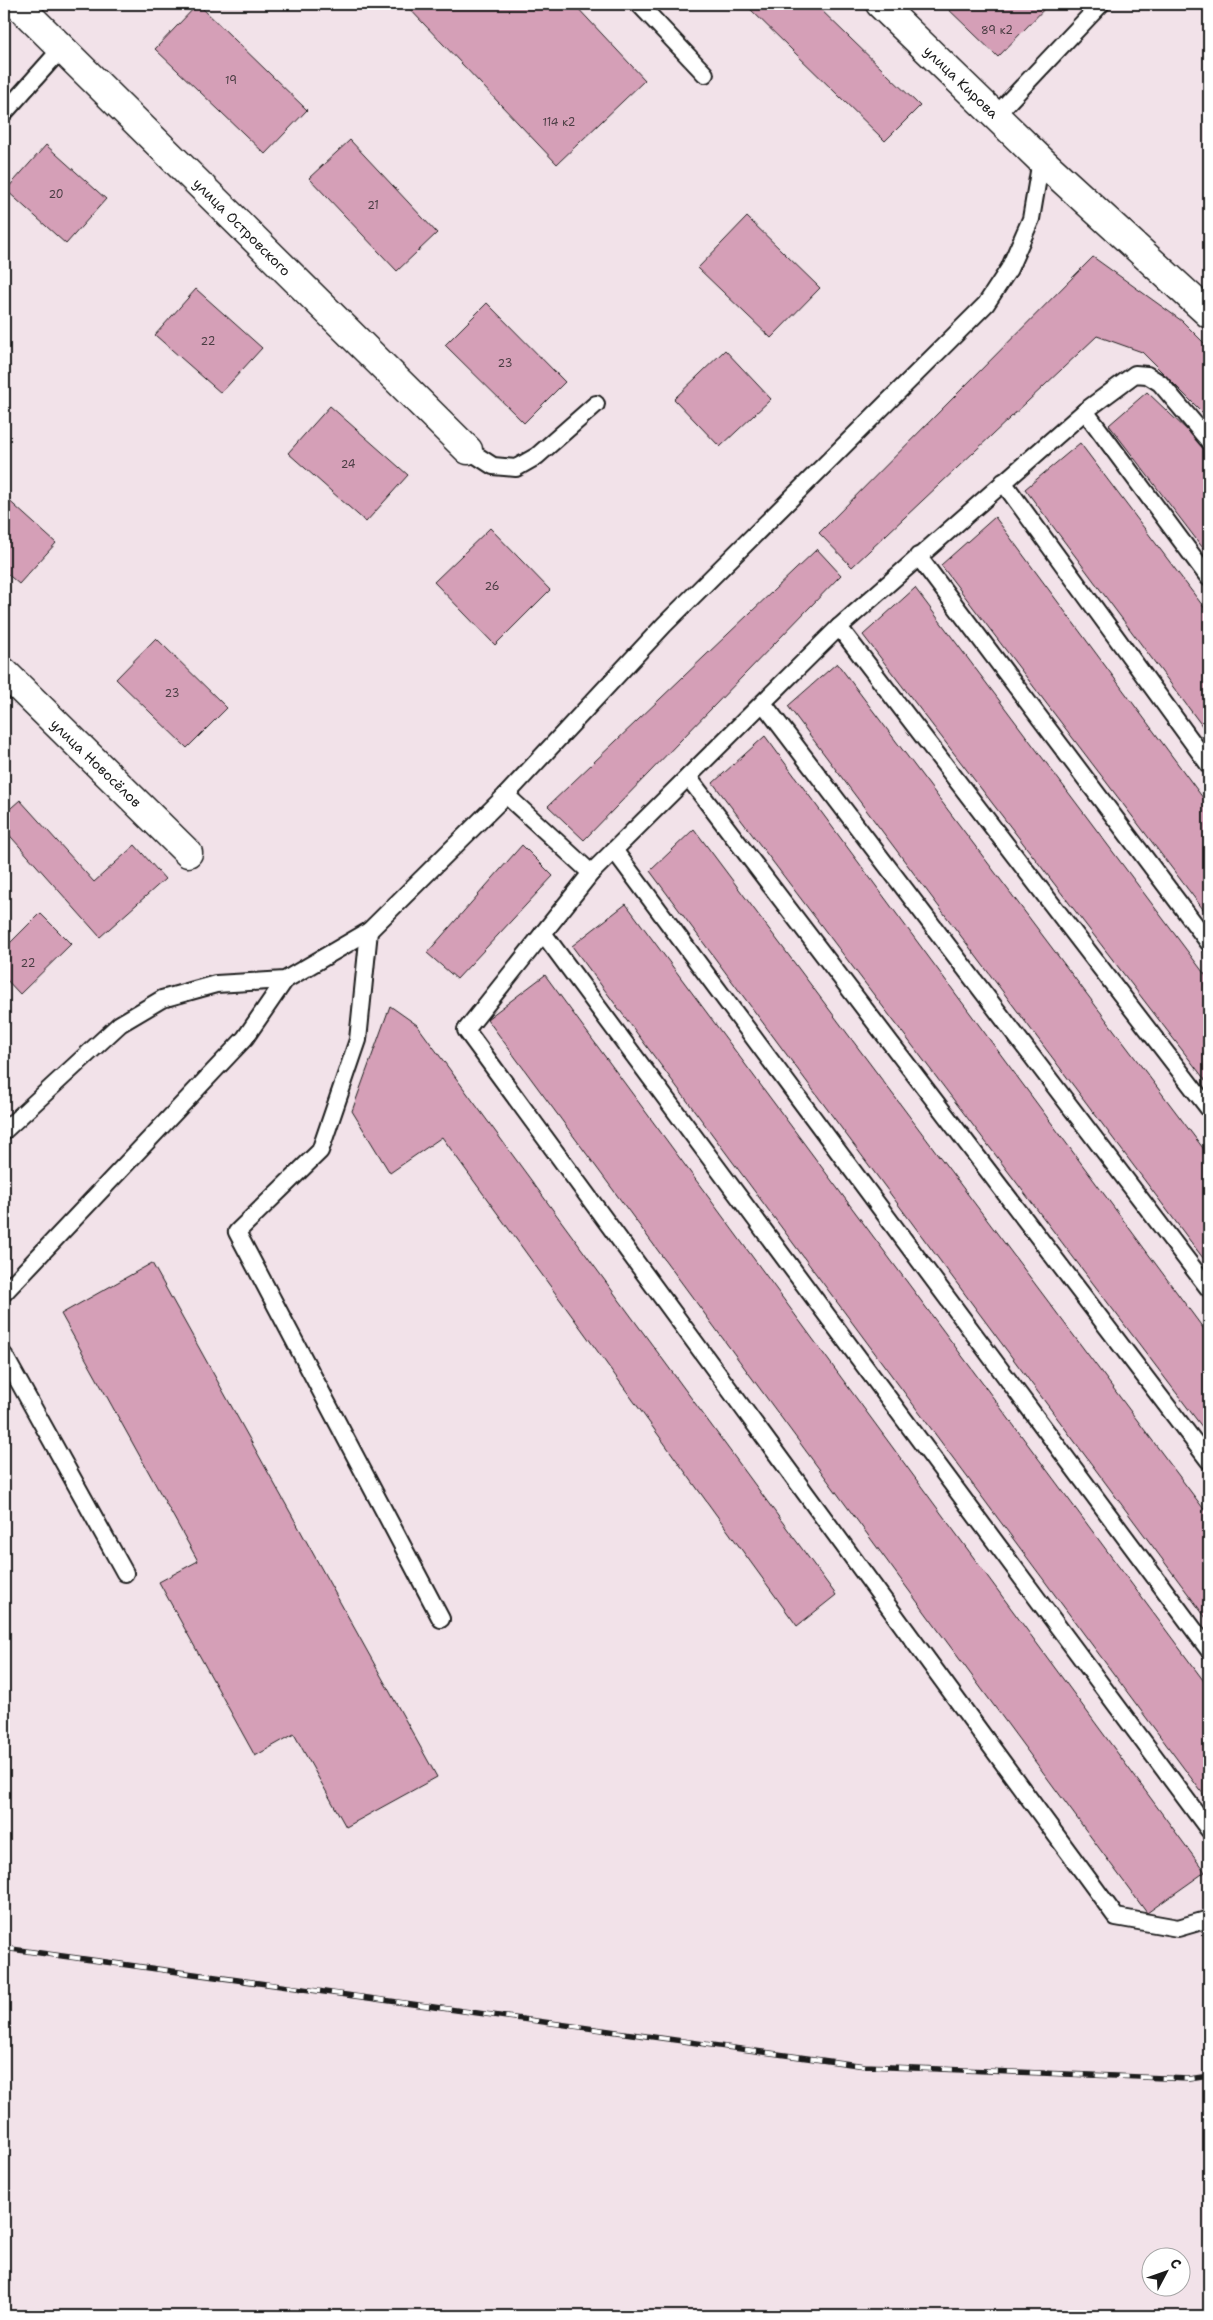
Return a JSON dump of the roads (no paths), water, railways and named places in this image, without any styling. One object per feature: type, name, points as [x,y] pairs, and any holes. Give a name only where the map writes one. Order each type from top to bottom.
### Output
[{"type":"street","name":"улица Островского","points":[[17,4],[468,450]]},
{"type":"street","name":"улица Кирова","points":[[880,4],[1041,160],[1209,314]]},
{"type":"street","name":"улица Новосёлов","points":[[4,672],[188,853]]},
{"type":"lane","points":[[639,4],[705,74]]},
{"type":"lane","points":[[996,115],[1101,4]]},
{"type":"lane","points":[[4,113],[61,49]]},
{"type":"lane","points":[[4,1293],[245,1038],[285,980],[369,931],[506,795],[664,625],[986,304],[1009,269],[1031,219],[1041,160]]},
{"type":"lane","points":[[1209,441],[1160,383],[1147,375],[1135,374],[1084,411],[839,627],[591,873],[466,1030],[1116,1917],[1178,1928],[1209,1919]]},
{"type":"lane","points":[[468,450],[493,466],[516,468],[537,456],[596,404]]},
{"type":"lane","points":[[1084,411],[1209,578]]},
{"type":"lane","points":[[1003,482],[1209,765]]},
{"type":"lane","points":[[918,556],[1209,943]]},
{"type":"lane","points":[[839,627],[1209,1109]]},
{"type":"lane","points":[[763,703],[1209,1289]]},
{"type":"lane","points":[[688,777],[1209,1461]]},
{"type":"lane","points":[[506,795],[591,873]]},
{"type":"lane","points":[[614,850],[1209,1650]]},
{"type":"lane","points":[[369,931],[358,1040],[320,1151],[237,1232],[441,1619]]},
{"type":"lane","points":[[543,933],[1209,1830]]},
{"type":"lane","points":[[4,1131],[120,1024],[162,1000],[216,984],[285,980]]},
{"type":"lane","points":[[4,1355],[126,1573]]},
{"type":"railway","points":[[4,1948],[865,2066],[1189,2079],[1209,2076]]}]
